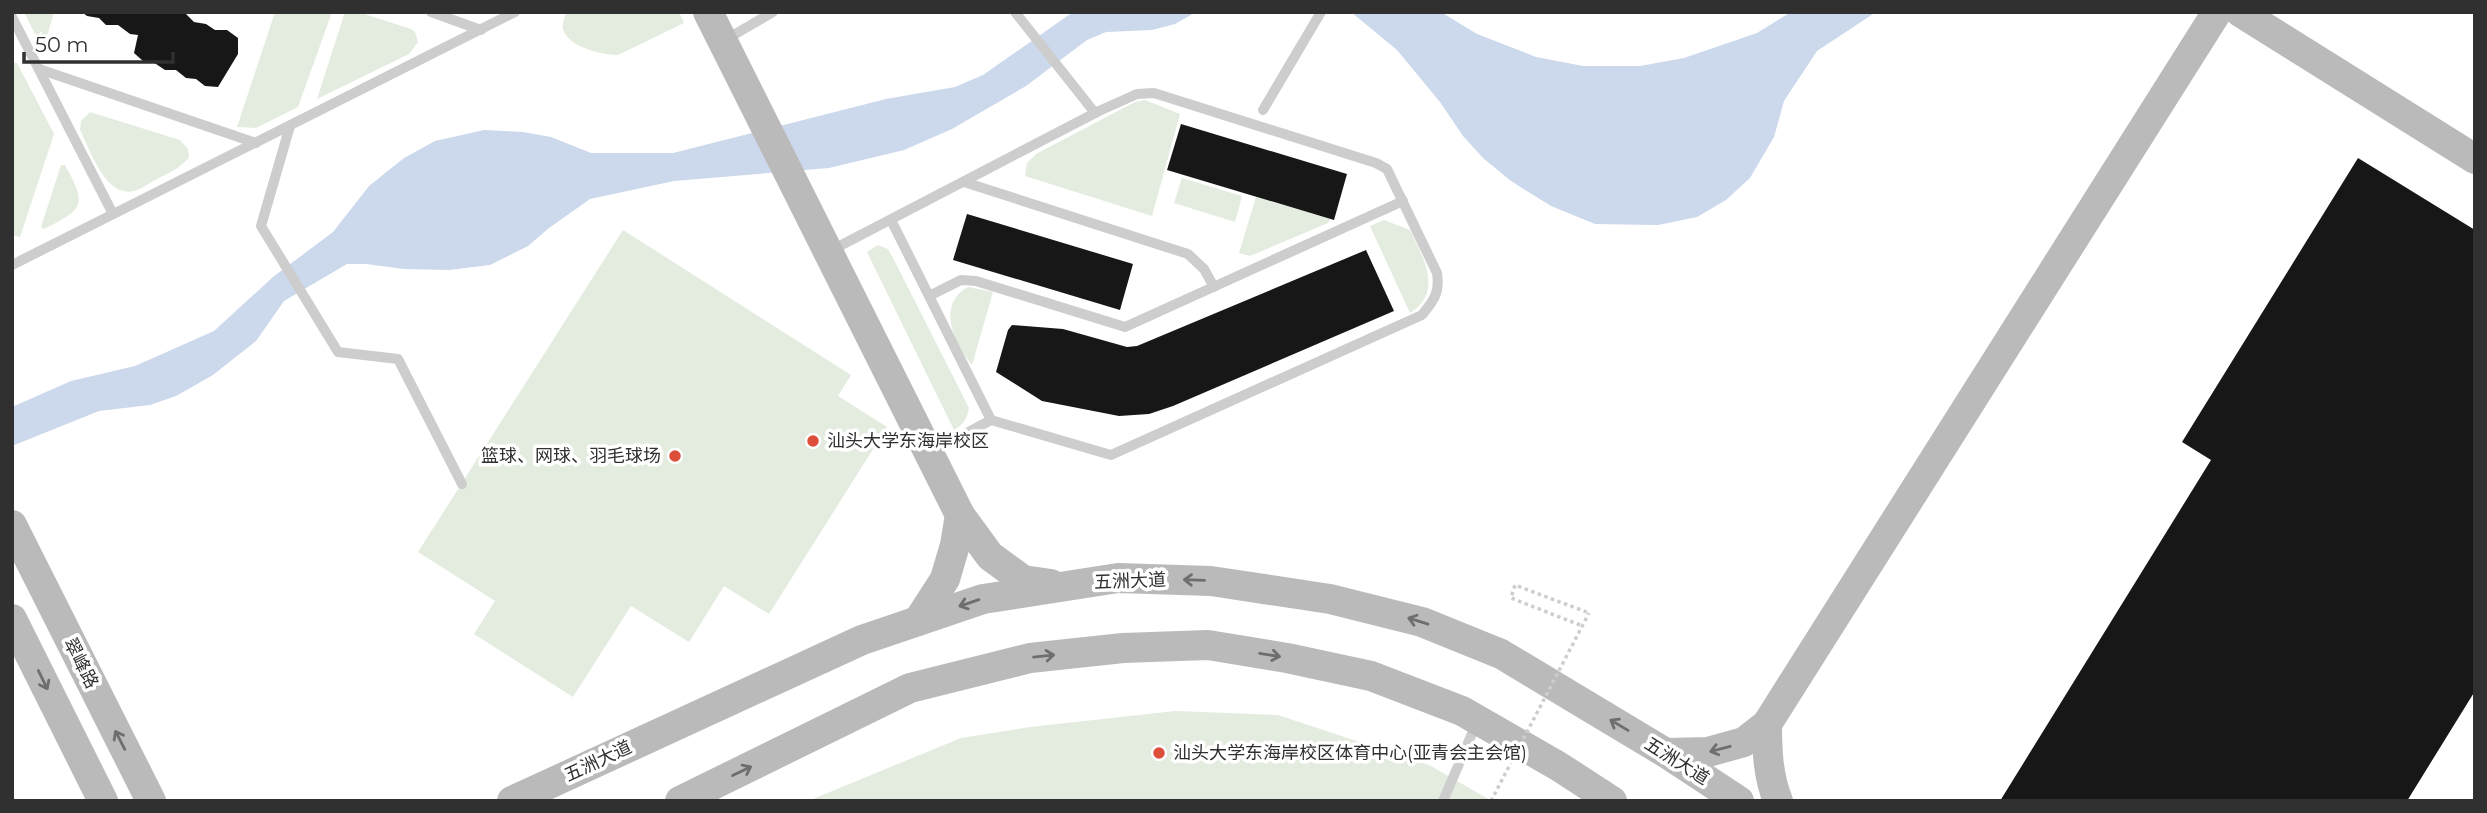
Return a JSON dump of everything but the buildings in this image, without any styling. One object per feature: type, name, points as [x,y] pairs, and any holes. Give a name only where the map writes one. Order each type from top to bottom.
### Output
[{"type":"main road","points":[[708,12],[961,515],[990,556],[1023,580],[1067,586]]},
{"type":"main road","points":[[1666,753],[1709,752],[1744,742],[1768,724],[2217,12]]},
{"type":"main road","points":[[2240,12],[2475,159]]},
{"type":"main road","points":[[918,621],[946,579],[961,515]]},
{"type":"main road","name":"翠峰路","points":[[12,525],[151,801]]},
{"type":"main road","name":"五洲大道","points":[[512,801],[862,640],[983,599],[1118,578],[1211,581],[1330,599],[1422,622],[1501,654],[1666,753],[1739,801]]},
{"type":"main road","points":[[12,619],[103,801]]},
{"type":"main road","points":[[685,800],[910,688],[1030,658],[1123,648],[1208,645],[1371,676],[1462,711],[1612,801]]},
{"type":"main road","points":[[1768,724],[1769,764],[1772,784],[1779,801]]},
{"type":"lane","points":[[431,12],[481,30]]},
{"type":"lane","points":[[12,265],[515,12]]},
{"type":"lane","points":[[723,41],[773,12]]},
{"type":"lane","points":[[1015,12],[1096,113]]},
{"type":"lane","points":[[1263,110],[1321,12]]},
{"type":"lane","points":[[12,17],[113,214]]},
{"type":"lane","points":[[39,69],[256,143]]},
{"type":"lane","points":[[828,252],[1096,113],[1137,94],[1154,93],[1376,163],[1387,169],[1437,273],[1439,287],[1433,301],[1422,315],[1111,455],[991,420],[930,453]]},
{"type":"lane","points":[[290,126],[261,226],[338,352],[398,359],[462,484]]},
{"type":"lane","points":[[964,182],[1188,254],[1214,287]]},
{"type":"lane","points":[[929,296],[961,280],[976,281],[1125,327],[1402,201]]},
{"type":"lane","points":[[891,220],[991,420]]},
{"type":"lane","points":[[1443,801],[1479,720]]},
{"type":"path","points":[[1491,801],[1589,613],[1515,584],[1511,598],[1580,625]]},
{"type":"shaded area","points":[[24,12],[54,12],[43,50]]},
{"type":"shaded area","points":[[275,12],[332,12],[298,107],[256,128],[237,127]]},
{"type":"shaded area","points":[[345,12],[358,12],[411,29],[418,42],[409,54],[317,99]]},
{"type":"shaded area","points":[[566,12],[679,12],[684,23],[618,55],[611,55],[586,49],[571,41],[563,29]]},
{"type":"shaded area","points":[[12,62],[17,63],[54,134],[20,237],[12,235]]},
{"type":"shaded area","points":[[1145,100],[1180,114],[1152,216],[1025,176],[1027,163],[1036,154],[1135,102]]},
{"type":"shaded area","points":[[90,112],[180,140],[188,149],[189,157],[177,168],[139,189],[124,191],[115,187],[100,170],[80,130],[81,121]]},
{"type":"shaded area","points":[[61,165],[65,165],[77,189],[78,204],[74,211],[44,229],[41,227]]},
{"type":"shaded area","points":[[1182,178],[1242,196],[1235,222],[1174,203]]},
{"type":"shaded area","points":[[1256,197],[1330,220],[1250,256],[1239,253]]},
{"type":"shaded area","points":[[1384,220],[1410,230],[1425,263],[1428,274],[1426,295],[1420,305],[1410,313],[1370,226]]},
{"type":"shaded area","name":"篮球、网球、羽毛球场","points":[[623,230],[851,375],[838,396],[887,427],[769,614],[724,586],[689,642],[631,606],[573,697],[474,634],[495,601],[418,552]]},
{"type":"shaded area","points":[[878,245],[888,249],[969,408],[964,421],[954,430],[867,252]]},
{"type":"shaded area","points":[[968,287],[993,292],[972,365],[954,335],[950,314],[958,295]]},
{"type":"shaded area","name":"汕头大学东海岸校区体育中心(亚青会主会馆)","points":[[1175,711],[1278,715],[1429,765],[1492,801],[808,801],[961,738],[1030,727]]},
{"type":"water","points":[[1073,12],[1196,12],[1175,24],[1152,30],[1106,32],[1087,40],[1026,86],[952,129],[904,150],[829,168],[674,181],[590,199],[528,246],[490,265],[449,270],[347,264],[284,301],[256,341],[213,375],[176,396],[150,405],[99,411],[12,446],[12,407],[71,381],[135,366],[214,331],[273,277],[333,232],[369,186],[404,158],[435,141],[484,130],[551,137],[591,153],[673,153],[886,99],[955,87],[983,75]]},
{"type":"water","points":[[1351,12],[1441,12],[1477,34],[1536,57],[1583,66],[1640,66],[1684,58],[1757,33],[1791,12],[1876,12],[1817,51],[1784,101],[1774,137],[1750,178],[1726,200],[1697,217],[1658,225],[1595,224],[1551,206],[1511,181],[1483,158],[1463,136],[1440,102],[1397,50]]},
{"type":"place","name":"汕头大学东海岸校区","points":[[813,441]]},
{"type":"place","name":"篮球、网球、羽毛球场","points":[[675,456]]},
{"type":"place","name":"汕头大学东海岸校区体育中心(亚青会主会馆)","points":[[1159,753]]}]
